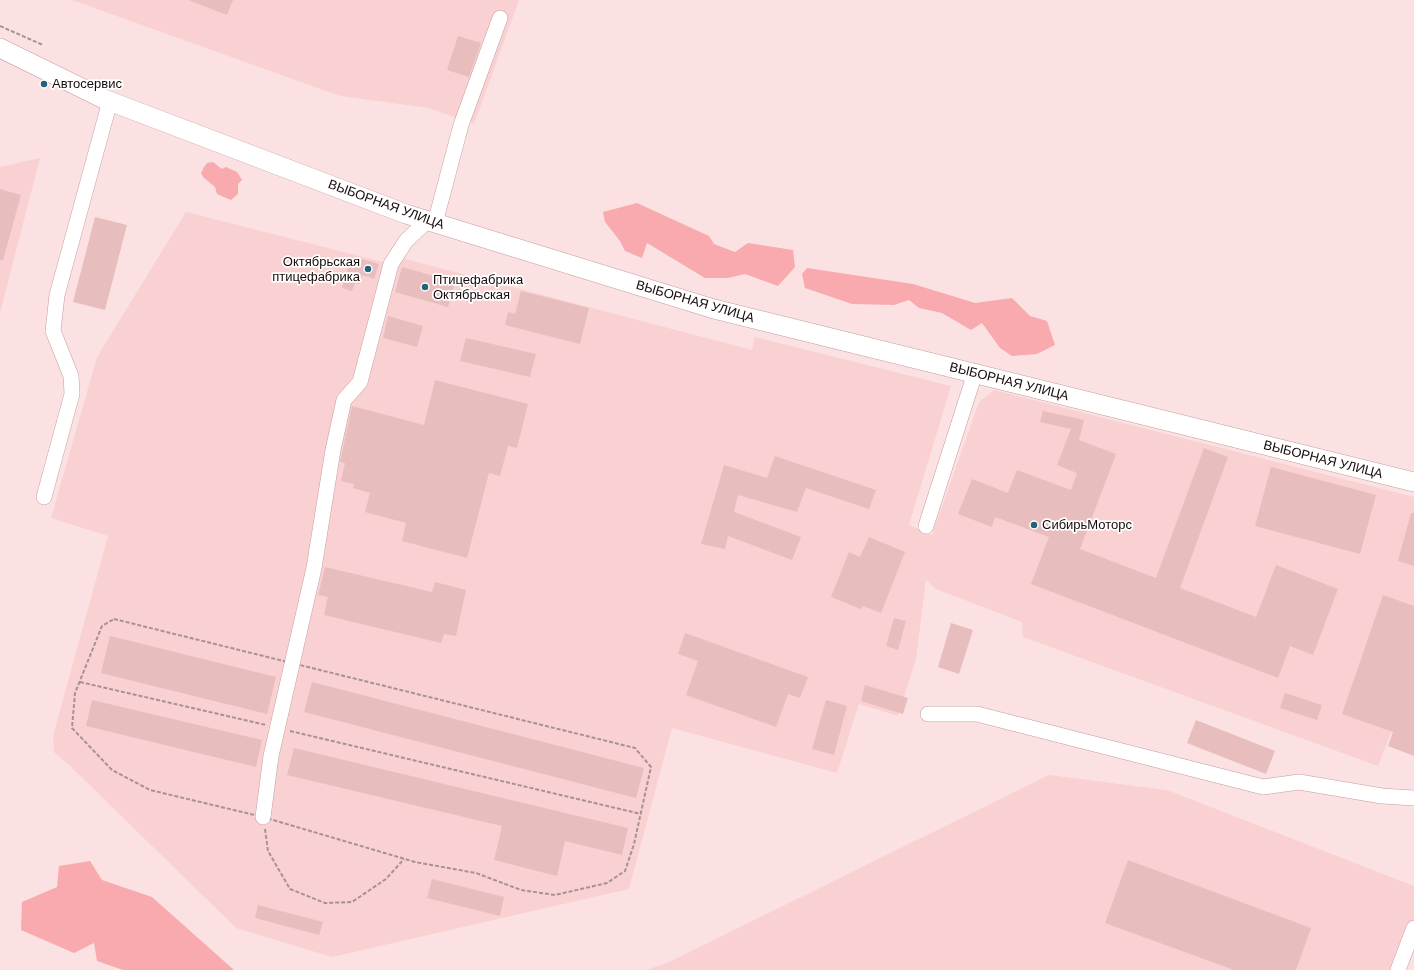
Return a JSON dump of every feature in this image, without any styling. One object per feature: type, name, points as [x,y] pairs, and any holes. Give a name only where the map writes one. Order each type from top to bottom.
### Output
[{"type":"main road","name":"ВЫБОРНАЯ УЛИЦА","points":[[1,52],[110,101],[431,221],[714,309],[1414,482]]},
{"type":"street","points":[[263,817],[271,756],[314,568],[344,400],[360,382],[391,264],[406,241],[431,221],[461,125],[500,18]]},
{"type":"street","points":[[44,498],[72,394],[71,376],[53,331],[57,296],[110,101]]},
{"type":"street","points":[[926,526],[975,373]]},
{"type":"street","points":[[928,714],[977,714],[1263,787],[1299,782],[1382,796],[1414,798]]},
{"type":"street","points":[[1398,970],[1414,928]]},
{"type":"path","points":[[0,26],[43,45]]},
{"type":"path","points":[[114,619],[292,663],[635,748],[651,767],[634,844],[625,871],[607,883],[555,895],[521,890],[476,873],[404,859],[263,817],[150,790],[112,770],[72,728],[76,693],[80,682],[102,626],[114,619]]},
{"type":"path","points":[[80,682],[641,814]]},
{"type":"path","points":[[263,817],[268,851],[290,889],[325,902],[352,902],[386,879],[404,859]]},
{"type":"shaded area","points":[[72,0],[519,0],[474,124],[429,108],[340,96]]},
{"type":"shaded area","points":[[40,158],[0,313],[0,167]]},
{"type":"shaded area","points":[[213,162],[222,169],[226,167],[237,172],[242,180],[238,184],[238,194],[231,200],[217,194],[215,187],[203,177],[201,173],[207,163]]},
{"type":"shaded area","points":[[637,203],[709,236],[714,244],[735,252],[748,243],[793,250],[795,267],[778,286],[745,274],[728,278],[705,278],[647,243],[642,258],[625,251],[620,241],[605,222],[603,212]]},
{"type":"shaded area","points":[[186,212],[391,264],[398,257],[752,350],[755,337],[951,386],[909,525],[932,535],[979,402],[994,390],[1414,497],[1414,675],[1378,766],[1023,637],[1022,622],[936,589],[926,580],[916,659],[898,716],[859,704],[837,773],[672,728],[629,889],[332,957],[236,928],[54,752],[53,736],[108,536],[51,518],[97,357]]},
{"type":"shaded area","points":[[807,268],[913,284],[975,303],[1012,298],[1030,316],[1047,321],[1055,345],[1037,354],[1012,356],[1000,348],[982,323],[971,330],[942,313],[919,308],[909,300],[894,305],[852,304],[805,288],[802,274]]},
{"type":"shaded area","points":[[1049,775],[1167,790],[1414,886],[1414,922],[1395,970],[647,970],[669,962]]},
{"type":"shaded area","points":[[90,861],[102,880],[152,897],[234,970],[123,970],[97,961],[94,943],[74,953],[21,930],[22,902],[57,887],[59,866]]},
{"type":"building","points":[[188,0],[233,0],[227,15]]},
{"type":"building","points":[[458,36],[481,43],[469,77],[447,70]]},
{"type":"building","points":[[0,189],[21,195],[3,260],[0,260]]},
{"type":"building","points":[[95,217],[127,225],[105,310],[73,302]]},
{"type":"building","points":[[362,259],[379,264],[374,279],[362,275],[360,284],[355,283],[352,291],[342,288],[349,264],[360,267]]},
{"type":"building","name":"Птицефабрика Октябрьская","points":[[402,267],[455,282],[448,307],[395,292]]},
{"type":"building","points":[[521,291],[589,308],[580,344],[505,325],[508,312],[515,314]]},
{"type":"building","points":[[388,316],[423,326],[417,347],[383,338]]},
{"type":"building","points":[[466,338],[536,354],[530,377],[460,361]]},
{"type":"building","points":[[435,380],[528,404],[517,448],[508,446],[500,476],[489,473],[467,558],[402,541],[406,523],[365,512],[370,493],[353,488],[354,484],[341,481],[345,463],[340,462],[352,406],[424,425]]},
{"type":"building","points":[[1043,411],[1084,420],[1079,440],[1116,454],[1080,549],[1156,578],[1204,448],[1228,457],[1180,588],[1256,617],[1276,565],[1338,589],[1313,655],[1290,646],[1278,678],[1031,584],[1049,537],[995,517],[992,527],[958,514],[972,479],[1008,493],[1017,470],[1071,490],[1077,473],[1057,465],[1071,429],[1040,422]]},
{"type":"building","points":[[775,456],[876,490],[869,509],[806,488],[797,512],[738,495],[734,512],[801,537],[792,560],[728,536],[725,549],[701,544],[724,465],[767,478]]},
{"type":"building","points":[[1271,467],[1376,495],[1360,554],[1255,526]]},
{"type":"building","points":[[1411,513],[1414,513],[1414,566],[1398,561]]},
{"type":"building","points":[[869,537],[905,552],[881,613],[863,606],[861,609],[831,597],[849,552],[860,557]]},
{"type":"building","points":[[325,567],[432,592],[435,582],[466,590],[456,636],[444,634],[441,643],[324,615],[328,597],[318,595]]},
{"type":"building","points":[[1383,595],[1414,606],[1414,756],[1388,746],[1393,732],[1342,714]]},
{"type":"building","points":[[894,618],[906,621],[898,650],[886,646]]},
{"type":"building","points":[[951,623],[973,630],[959,674],[938,667]]},
{"type":"building","points":[[685,633],[808,677],[800,698],[788,694],[776,727],[686,695],[698,661],[678,654]]},
{"type":"building","points":[[110,636],[276,677],[267,714],[101,673]]},
{"type":"building","points":[[312,682],[644,768],[636,798],[304,712]]},
{"type":"building","points":[[865,685],[908,698],[903,714],[861,701]]},
{"type":"building","points":[[1285,693],[1322,705],[1317,720],[1280,708]]},
{"type":"building","points":[[92,700],[262,740],[256,767],[86,726]]},
{"type":"building","points":[[826,700],[847,706],[834,755],[812,749]]},
{"type":"building","points":[[1196,720],[1275,751],[1266,774],[1187,743]]},
{"type":"building","points":[[294,748],[628,828],[622,855],[565,841],[557,876],[494,860],[502,826],[287,775]]},
{"type":"building","points":[[1128,860],[1311,928],[1296,970],[1234,970],[1105,923]]},
{"type":"building","points":[[432,879],[504,897],[500,916],[427,898]]},
{"type":"building","points":[[258,905],[323,922],[319,935],[255,918]]},
{"type":"place","name":"Автосервис","points":[[44,84]]},
{"type":"place","name":"Октябрьская птицефабрика","points":[[368,269]]},
{"type":"place","name":"Птицефабрика Октябрьская","points":[[425,287]]},
{"type":"place","name":"СибирьМоторс","points":[[1034,525]]}]
